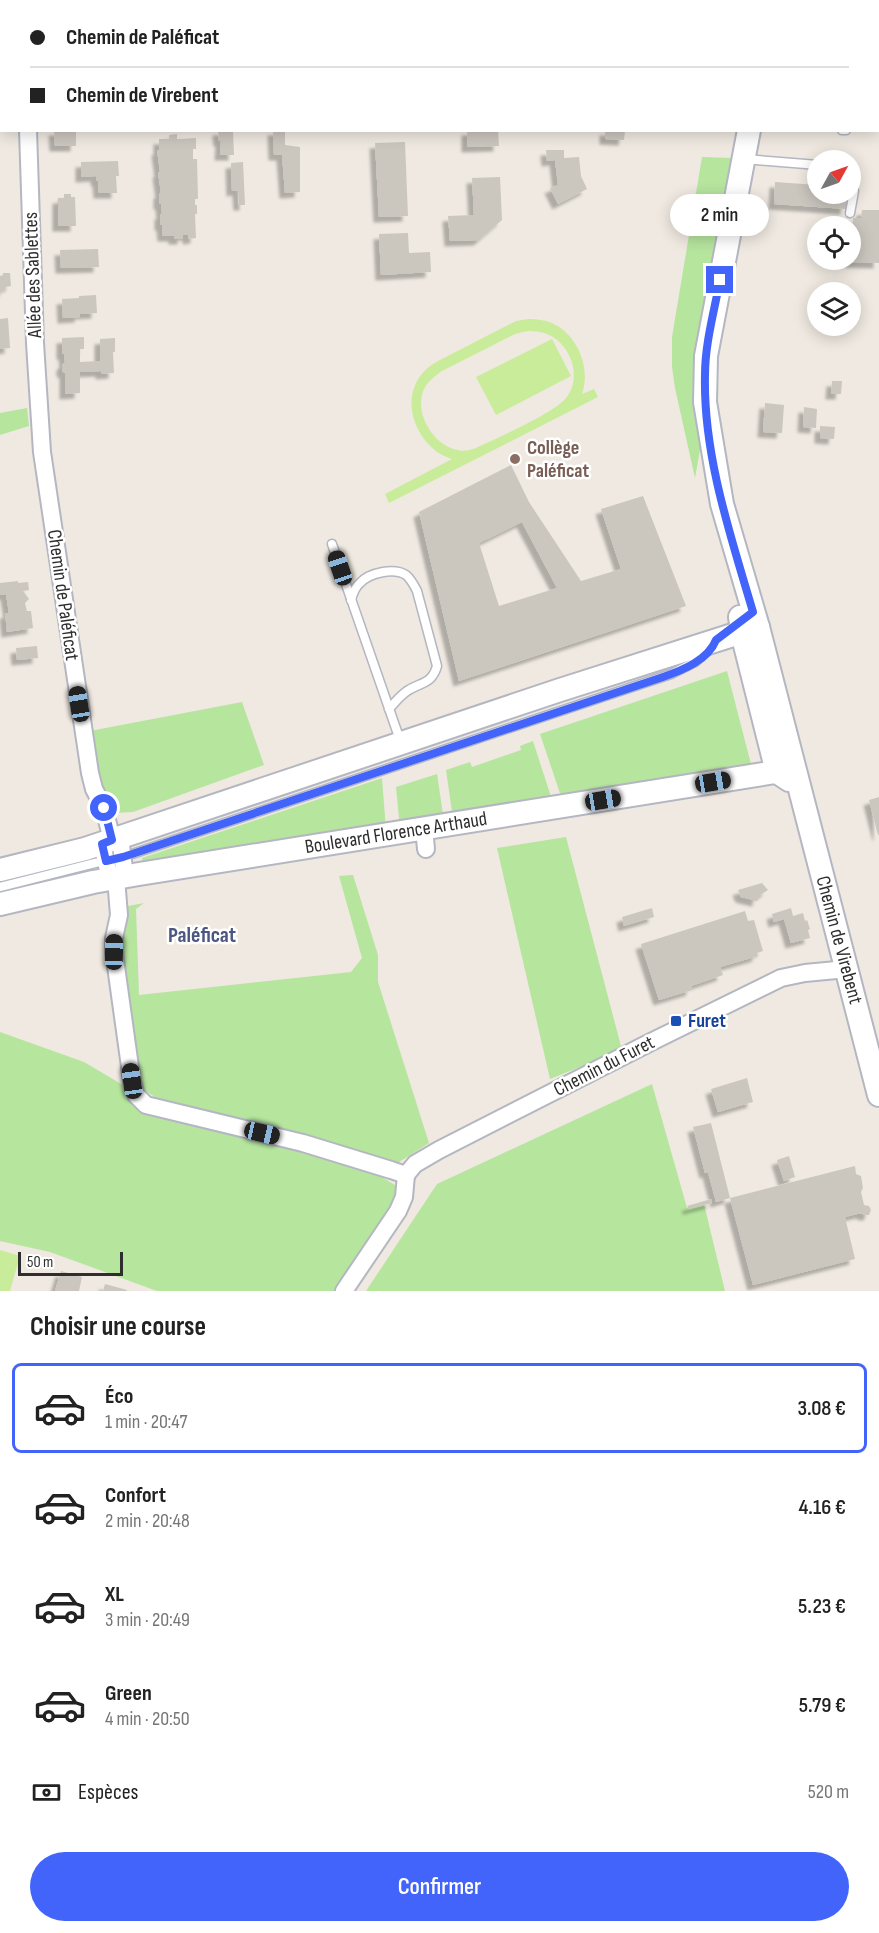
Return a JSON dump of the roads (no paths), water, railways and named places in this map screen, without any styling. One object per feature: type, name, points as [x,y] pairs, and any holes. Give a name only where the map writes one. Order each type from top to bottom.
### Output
[{"type":"street","name":"Allée des Sablettes","points":[[28,132],[40,418]]},
{"type":"street","name":"Chemin de Virebent","points":[[749,132],[706,356],[705,402],[722,504],[748,623],[847,969],[879,1095]]},
{"type":"street","name":"Chemin de Paléficat","points":[[40,418],[42,452],[90,773],[94,789],[104,808],[114,859],[119,915],[114,938],[114,952],[132,1081],[136,1095],[146,1105],[303,1143],[406,1175]]},
{"type":"street","name":"Boulevard Florence Arthaud","points":[[0,904],[401,743],[716,640],[748,623]]},
{"type":"street","name":"Boulevard Florence Arthaud","points":[[0,870],[114,859],[425,838],[790,775]]},
{"type":"street","name":"Chemin du Furet","points":[[406,1175],[414,1164],[439,1150],[781,978],[847,969]]},
{"type":"street","points":[[344,1291],[398,1211],[404,1197],[406,1175]]},
{"type":"lane","points":[[743,159],[807,164]]},
{"type":"lane","points":[[850,213],[852,204]]},
{"type":"lane","points":[[332,544],[401,743]]},
{"type":"lane","points":[[351,600],[354,589],[360,582],[394,571],[404,574],[412,581],[417,591],[437,666],[434,675],[399,697],[389,709]]},
{"type":"lane","name":"Boulevard Florence Arthaud","points":[[0,886],[114,859],[670,674],[704,656],[716,640]]},
{"type":"place","name":"Collège Paléficat","points":[[515,459]]},
{"type":"place","name":"Furet","points":[[676,1021]]},
{"type":"district","name":"Paléficat","points":[[202,935]]}]
